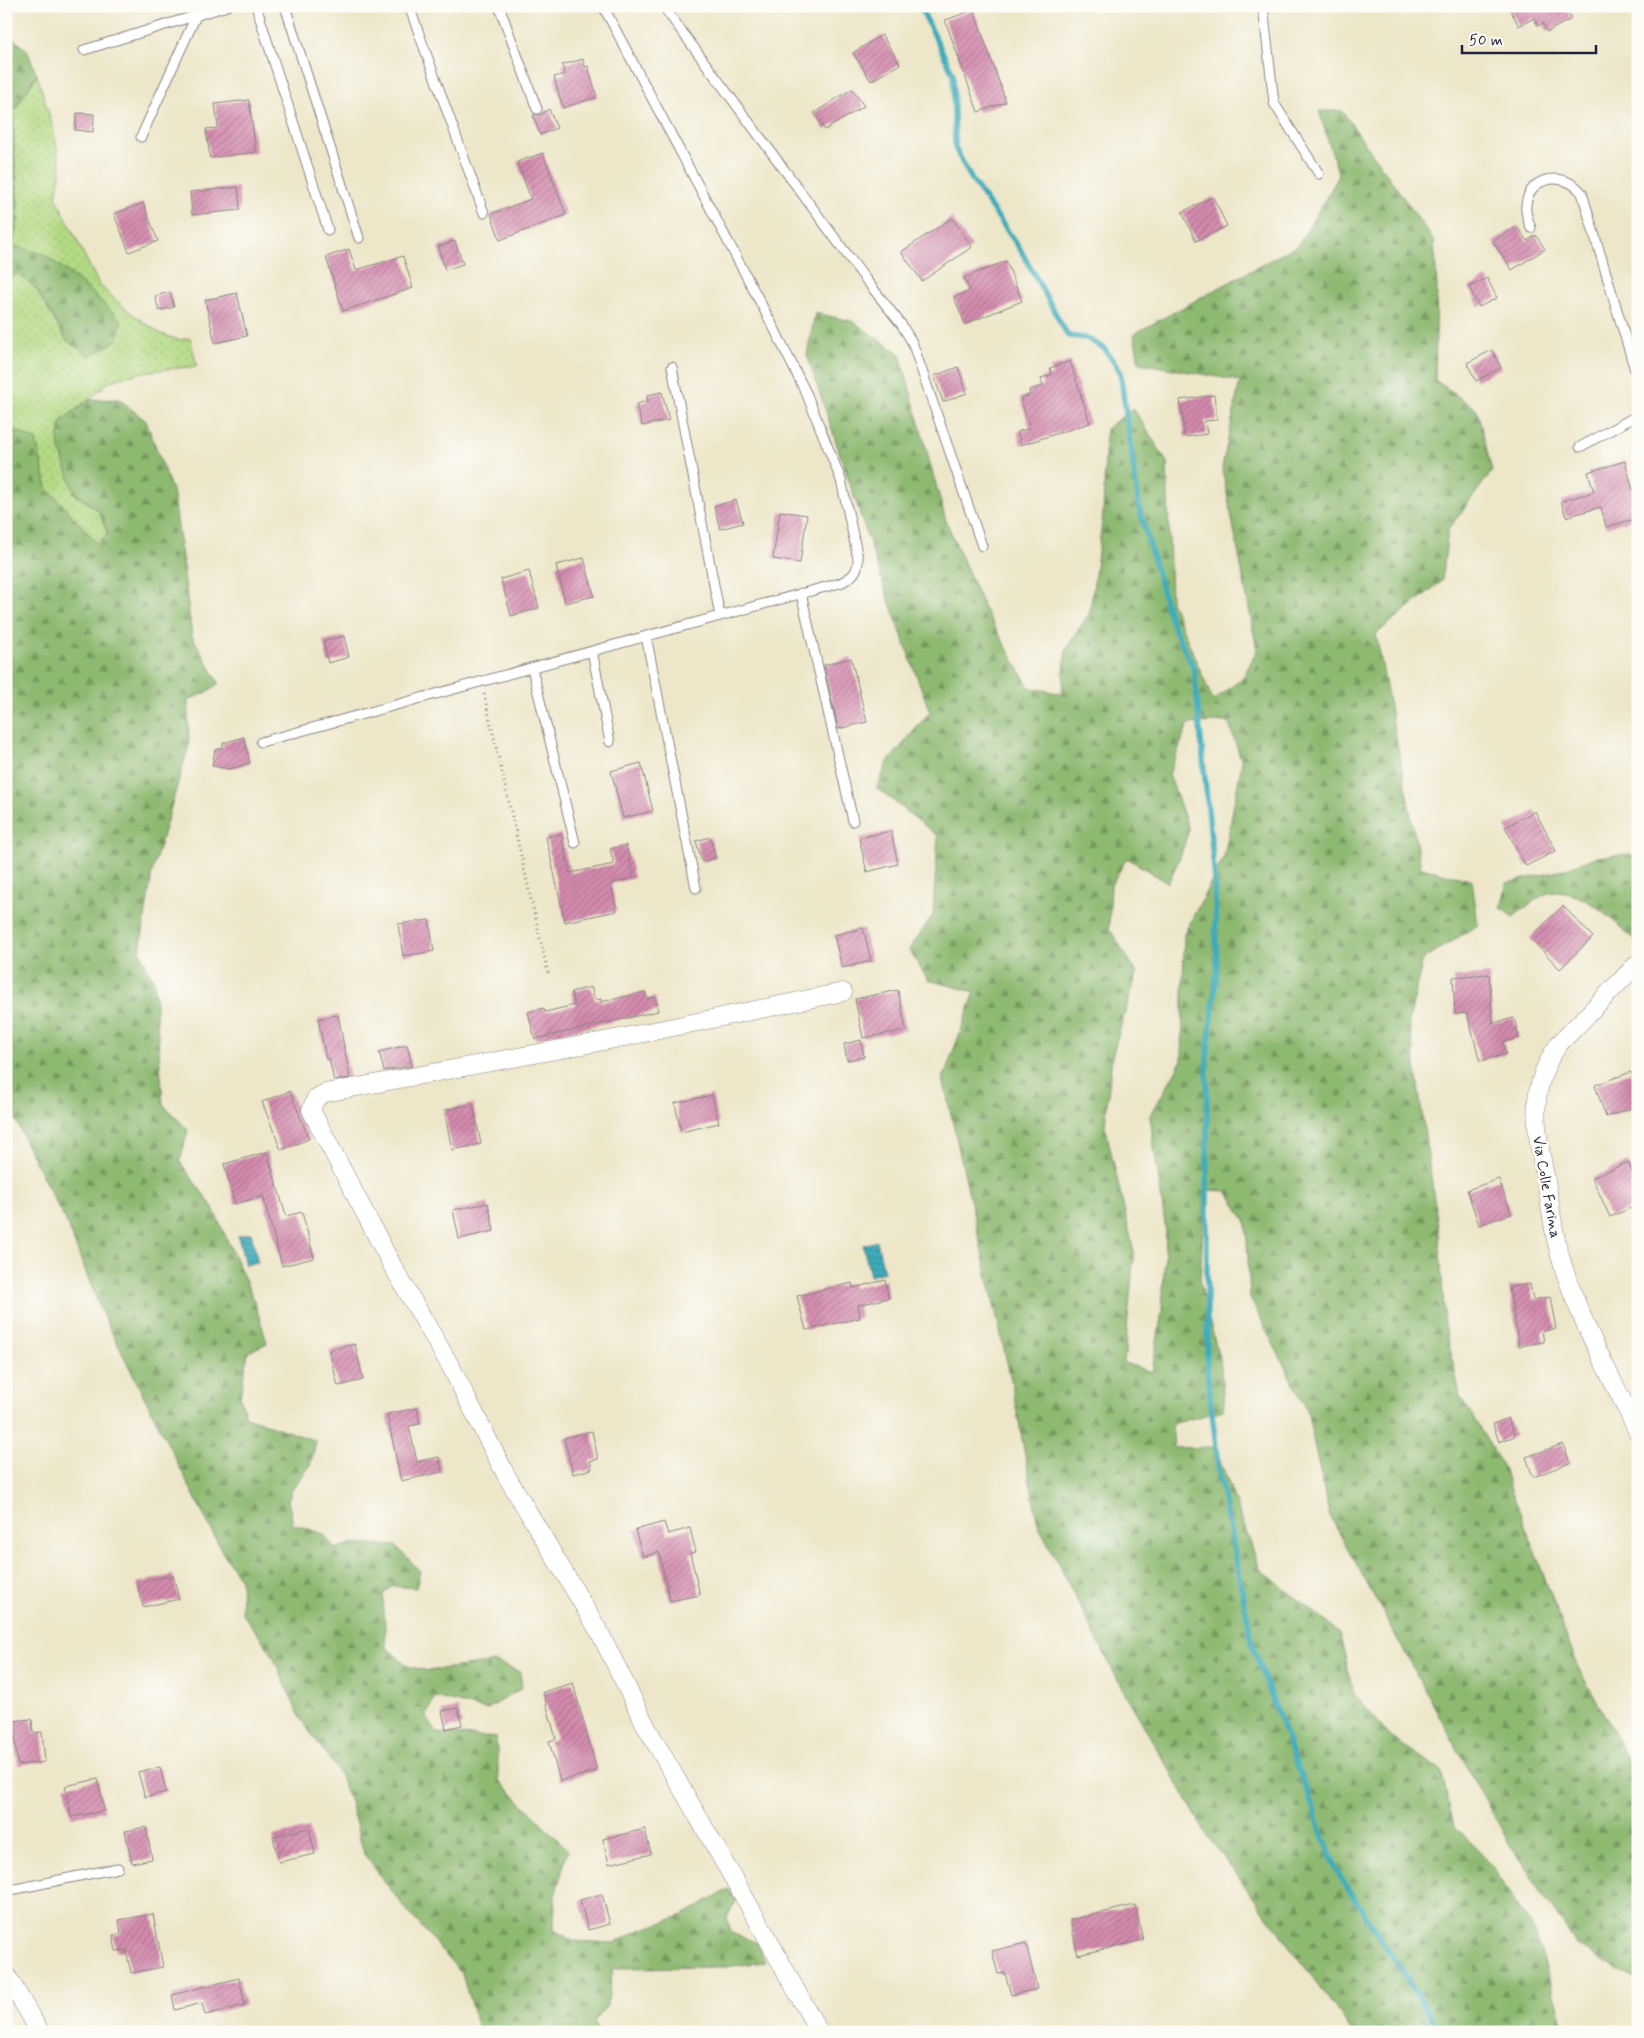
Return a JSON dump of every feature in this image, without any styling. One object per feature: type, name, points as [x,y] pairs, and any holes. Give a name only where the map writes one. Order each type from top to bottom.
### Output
[{"type":"street","name":"Via Colle Farina","points":[[1638,963],[1559,1044],[1549,1058],[1539,1085],[1535,1110],[1537,1132],[1560,1257],[1580,1313],[1638,1432]]},
{"type":"street","points":[[819,2032],[647,1728],[600,1633],[506,1475],[451,1367],[392,1265],[311,1110],[316,1098],[325,1093],[620,1038],[843,992]]},
{"type":"street","points":[[6,1974],[40,2032]]},
{"type":"lane","points":[[84,50],[227,6]]},
{"type":"lane","points":[[256,6],[328,230]]},
{"type":"lane","points":[[285,6],[359,238]]},
{"type":"lane","points":[[409,6],[484,213]]},
{"type":"lane","points":[[261,742],[801,594],[846,580],[857,570],[858,558],[841,480],[807,395],[776,332],[602,6]]},
{"type":"lane","points":[[663,6],[863,276],[901,324],[912,342],[982,546]]},
{"type":"lane","points":[[1263,6],[1274,103],[1319,174]]},
{"type":"lane","points":[[501,7],[537,109]]},
{"type":"lane","points":[[141,137],[196,16]]},
{"type":"lane","points":[[1531,228],[1526,204],[1529,193],[1538,184],[1553,178],[1563,179],[1576,186],[1582,193],[1638,380]]},
{"type":"lane","points":[[672,367],[720,616]]},
{"type":"lane","points":[[1580,447],[1638,415]]},
{"type":"lane","points":[[801,594],[852,821]]},
{"type":"lane","points":[[646,636],[696,888]]},
{"type":"lane","points":[[592,651],[610,742]]},
{"type":"lane","points":[[532,668],[575,843]]},
{"type":"lane","points":[[6,1891],[118,1868]]},
{"type":"path","points":[[481,682],[548,973]]},
{"type":"green space","points":[[6,33],[27,50],[37,75],[13,112],[19,218],[12,245],[45,255],[77,279],[122,321],[117,340],[90,356],[67,341],[36,289],[18,273],[6,280]]},
{"type":"green space","points":[[37,75],[53,128],[61,169],[56,197],[99,285],[131,313],[161,334],[179,340],[190,338],[197,366],[143,372],[110,381],[61,421],[74,493],[99,511],[108,535],[97,544],[47,488],[36,440],[6,426],[6,280],[18,273],[36,289],[67,341],[122,321],[77,279],[45,255],[11,246],[19,217],[13,112]]},
{"type":"green space","points":[[1319,111],[1342,111],[1434,241],[1437,287],[1435,380],[1477,410],[1492,471],[1448,530],[1442,581],[1376,634],[1421,868],[1472,880],[1478,925],[1423,959],[1409,1021],[1439,1234],[1445,1325],[1460,1396],[1502,1465],[1579,1669],[1638,1776],[1638,1982],[1576,1944],[1510,1845],[1329,1514],[1307,1410],[1250,1298],[1246,1222],[1227,1191],[1205,1190],[1200,1283],[1221,1366],[1224,1410],[1172,1424],[1174,1448],[1215,1447],[1260,1569],[1339,1632],[1354,1694],[1392,1738],[1441,1770],[1454,1826],[1490,1863],[1535,1932],[1565,2032],[1353,2032],[1207,1835],[1122,1688],[1038,1524],[1011,1380],[943,1079],[975,992],[928,980],[909,950],[933,915],[938,836],[877,788],[887,763],[930,712],[887,595],[807,355],[815,313],[852,321],[900,354],[946,521],[985,610],[1029,687],[1062,694],[1066,649],[1090,612],[1103,515],[1106,429],[1133,408],[1167,462],[1171,601],[1213,701],[1243,678],[1257,650],[1222,467],[1240,381],[1139,363],[1134,334],[1298,245],[1339,176]],"holes":[[[1228,721],[1242,762],[1224,857],[1184,934],[1182,1060],[1150,1116],[1166,1232],[1162,1311],[1152,1372],[1124,1363],[1134,1252],[1105,1126],[1112,1056],[1137,973],[1109,928],[1111,885],[1127,858],[1168,883],[1180,857],[1189,830],[1169,774],[1188,724]]]},
{"type":"green space","points":[[119,399],[146,421],[174,496],[192,636],[219,683],[207,692],[188,700],[189,745],[152,872],[140,951],[154,982],[163,1104],[188,1130],[180,1162],[212,1206],[254,1300],[267,1343],[248,1352],[240,1397],[246,1417],[316,1441],[310,1466],[292,1490],[288,1500],[293,1524],[324,1534],[335,1549],[354,1543],[396,1546],[420,1571],[416,1588],[393,1586],[383,1594],[386,1647],[408,1666],[427,1671],[495,1662],[520,1672],[522,1688],[486,1710],[435,1697],[426,1716],[437,1733],[496,1738],[499,1780],[568,1850],[555,1896],[554,1930],[573,1941],[615,1943],[638,1931],[683,1915],[728,1889],[737,1900],[727,1917],[731,1933],[758,1943],[765,1962],[725,1967],[613,1968],[607,2006],[594,2021],[599,2032],[479,2032],[462,1974],[400,1902],[364,1854],[350,1802],[338,1771],[300,1718],[271,1652],[242,1613],[241,1580],[223,1553],[102,1313],[67,1224],[28,1148],[6,1096],[6,426],[36,440],[47,488],[97,543],[108,534],[99,511],[74,493],[58,443],[61,421],[89,400]]},
{"type":"green space","points":[[1631,854],[1638,860],[1638,943],[1598,908],[1575,895],[1562,893],[1545,894],[1513,917],[1501,908],[1507,883],[1559,871],[1596,857]]},
{"type":"water","points":[[251,1233],[258,1262],[245,1265],[238,1236]]},
{"type":"water","points":[[877,1241],[884,1272],[870,1276],[863,1245]]},
{"type":"building","points":[[1508,6],[1565,6],[1571,19],[1547,32],[1543,23],[1538,26],[1534,18],[1519,26]]},
{"type":"building","points":[[974,10],[1006,102],[978,112],[945,20]]},
{"type":"building","points":[[882,35],[900,64],[871,81],[853,53]]},
{"type":"building","points":[[583,59],[585,67],[588,66],[597,97],[563,108],[554,77],[565,74],[562,65]]},
{"type":"building","points":[[852,89],[864,106],[825,130],[814,113]]},
{"type":"building","points":[[249,100],[256,152],[210,158],[206,129],[218,128],[215,104]]},
{"type":"building","points":[[549,109],[557,128],[540,135],[533,115],[540,115]]},
{"type":"building","points":[[77,113],[94,114],[93,132],[75,130]]},
{"type":"building","points":[[543,153],[566,215],[500,240],[491,214],[531,199],[517,162]]},
{"type":"building","points":[[238,187],[240,210],[192,215],[190,192]]},
{"type":"building","points":[[1213,197],[1227,226],[1196,241],[1182,212]]},
{"type":"building","points":[[143,203],[158,241],[129,252],[114,214]]},
{"type":"building","points":[[952,218],[972,247],[922,281],[901,252]]},
{"type":"building","points":[[1517,226],[1527,241],[1536,235],[1545,249],[1512,270],[1493,242]]},
{"type":"building","points":[[455,241],[463,264],[445,270],[438,247]]},
{"type":"building","points":[[349,249],[356,270],[403,256],[413,288],[343,311],[326,257]]},
{"type":"building","points":[[1006,261],[1022,301],[965,324],[954,297],[970,291],[964,278]]},
{"type":"building","points":[[1487,278],[1497,298],[1479,307],[1469,287]]},
{"type":"building","points":[[170,292],[174,307],[159,311],[155,296]]},
{"type":"building","points":[[237,293],[247,336],[215,343],[205,300]]},
{"type":"building","points":[[1492,350],[1501,368],[1476,381],[1467,363]]},
{"type":"building","points":[[1070,361],[1090,423],[1021,445],[1017,432],[1030,428],[1020,398],[1030,395],[1029,390],[1043,386],[1041,378],[1052,375],[1050,368]]},
{"type":"building","points":[[958,367],[967,393],[943,402],[934,376]]},
{"type":"building","points":[[662,392],[669,420],[642,426],[636,404],[648,401],[647,395]]},
{"type":"building","points":[[1214,395],[1217,420],[1205,421],[1207,434],[1185,437],[1180,400]]},
{"type":"building","points":[[1625,461],[1638,509],[1638,518],[1606,527],[1601,507],[1566,517],[1561,501],[1594,492],[1588,472]]},
{"type":"building","points":[[736,500],[743,523],[720,529],[714,506]]},
{"type":"building","points":[[780,511],[807,515],[800,563],[773,559]]},
{"type":"building","points":[[584,558],[594,596],[565,603],[556,565]]},
{"type":"building","points":[[529,571],[539,608],[511,616],[501,579]]},
{"type":"building","points":[[344,636],[349,657],[328,663],[323,641]]},
{"type":"building","points":[[851,658],[867,722],[838,729],[824,665]]},
{"type":"building","points":[[244,737],[250,763],[230,769],[212,766],[215,750],[223,748],[223,743]]},
{"type":"building","points":[[641,763],[653,811],[623,818],[611,771]]},
{"type":"building","points":[[1535,811],[1556,851],[1526,866],[1505,827]]},
{"type":"building","points":[[891,831],[898,864],[867,872],[859,838]]},
{"type":"building","points":[[561,834],[570,873],[614,864],[610,849],[626,845],[634,878],[611,884],[617,911],[565,922],[546,837]]},
{"type":"building","points":[[710,837],[716,858],[702,862],[696,841]]},
{"type":"building","points":[[1563,906],[1593,937],[1560,969],[1530,938]]},
{"type":"building","points":[[429,920],[434,951],[403,956],[398,924]]},
{"type":"building","points":[[863,928],[871,961],[842,968],[834,935]]},
{"type":"building","points":[[1489,974],[1493,1023],[1514,1018],[1519,1038],[1503,1042],[1506,1054],[1480,1061],[1467,1013],[1455,1014],[1453,977]]},
{"type":"building","points":[[591,987],[595,1000],[601,999],[601,1002],[645,992],[647,999],[655,997],[658,1011],[535,1039],[528,1012],[544,1008],[545,1012],[575,1005],[571,992]]},
{"type":"building","points":[[898,990],[906,1030],[863,1038],[855,999]]},
{"type":"building","points":[[338,1015],[350,1078],[334,1081],[329,1058],[326,1059],[318,1019]]},
{"type":"building","points":[[861,1040],[864,1057],[847,1060],[844,1044]]},
{"type":"building","points":[[407,1045],[412,1066],[384,1071],[379,1052]]},
{"type":"building","points":[[1631,1072],[1638,1092],[1638,1106],[1606,1117],[1595,1085]]},
{"type":"building","points":[[290,1091],[309,1139],[281,1150],[262,1102]]},
{"type":"building","points":[[712,1095],[719,1123],[681,1132],[675,1103]]},
{"type":"building","points":[[473,1104],[481,1144],[452,1150],[444,1110]]},
{"type":"building","points":[[267,1152],[286,1216],[302,1212],[314,1258],[282,1266],[263,1196],[235,1204],[224,1164]]},
{"type":"building","points":[[1628,1162],[1633,1174],[1638,1171],[1638,1205],[1610,1217],[1592,1178]]},
{"type":"building","points":[[1499,1179],[1511,1214],[1479,1225],[1467,1190]]},
{"type":"building","points":[[488,1203],[494,1231],[459,1239],[453,1210]]},
{"type":"building","points":[[885,1280],[889,1298],[858,1305],[860,1318],[806,1330],[797,1296],[852,1283],[853,1288]]},
{"type":"building","points":[[1530,1284],[1533,1300],[1550,1297],[1556,1329],[1542,1331],[1544,1342],[1519,1346],[1509,1287]]},
{"type":"building","points":[[355,1344],[363,1380],[338,1386],[329,1350]]},
{"type":"building","points":[[417,1408],[420,1424],[409,1426],[417,1462],[439,1457],[442,1472],[401,1481],[387,1414]]},
{"type":"building","points":[[1508,1418],[1515,1436],[1499,1442],[1493,1424]]},
{"type":"building","points":[[592,1431],[598,1459],[590,1461],[592,1469],[573,1474],[564,1438]]},
{"type":"building","points":[[1563,1444],[1570,1463],[1533,1477],[1526,1457]]},
{"type":"building","points":[[664,1522],[668,1534],[690,1528],[696,1552],[690,1553],[700,1595],[670,1601],[659,1552],[643,1557],[635,1530]]},
{"type":"building","points":[[173,1575],[179,1599],[143,1607],[137,1583]]},
{"type":"building","points":[[573,1683],[597,1771],[560,1781],[549,1741],[556,1739],[543,1692]]},
{"type":"building","points":[[458,1708],[462,1725],[446,1729],[442,1711]]},
{"type":"building","points":[[32,1719],[33,1733],[42,1732],[45,1762],[18,1765],[12,1721]]},
{"type":"building","points":[[160,1767],[166,1792],[145,1797],[138,1772]]},
{"type":"building","points":[[98,1779],[104,1811],[71,1817],[65,1786]]},
{"type":"building","points":[[146,1827],[152,1859],[132,1863],[125,1831]]},
{"type":"building","points":[[309,1828],[315,1854],[279,1862],[273,1836]]},
{"type":"building","points":[[645,1829],[651,1854],[609,1864],[603,1839]]},
{"type":"building","points":[[602,1894],[610,1924],[588,1930],[580,1900]]},
{"type":"building","points":[[1135,1905],[1143,1940],[1078,1955],[1070,1920]]},
{"type":"building","points":[[153,1914],[163,1967],[131,1973],[126,1950],[116,1951],[113,1935],[121,1934],[119,1920]]},
{"type":"building","points":[[1026,1943],[1037,1989],[1011,1995],[1005,1973],[998,1974],[992,1951]]},
{"type":"building","points":[[239,1978],[245,2005],[205,2015],[202,2003],[175,2010],[172,1995]]},
{"type":"waterway","points":[[920,6],[953,74],[955,148],[972,180],[1020,249],[1068,336],[1086,338],[1104,348],[1120,371],[1139,507],[1170,619],[1194,669],[1214,869],[1217,970],[1207,1058],[1207,1369],[1219,1474],[1253,1647],[1336,1870],[1441,2032]]}]
